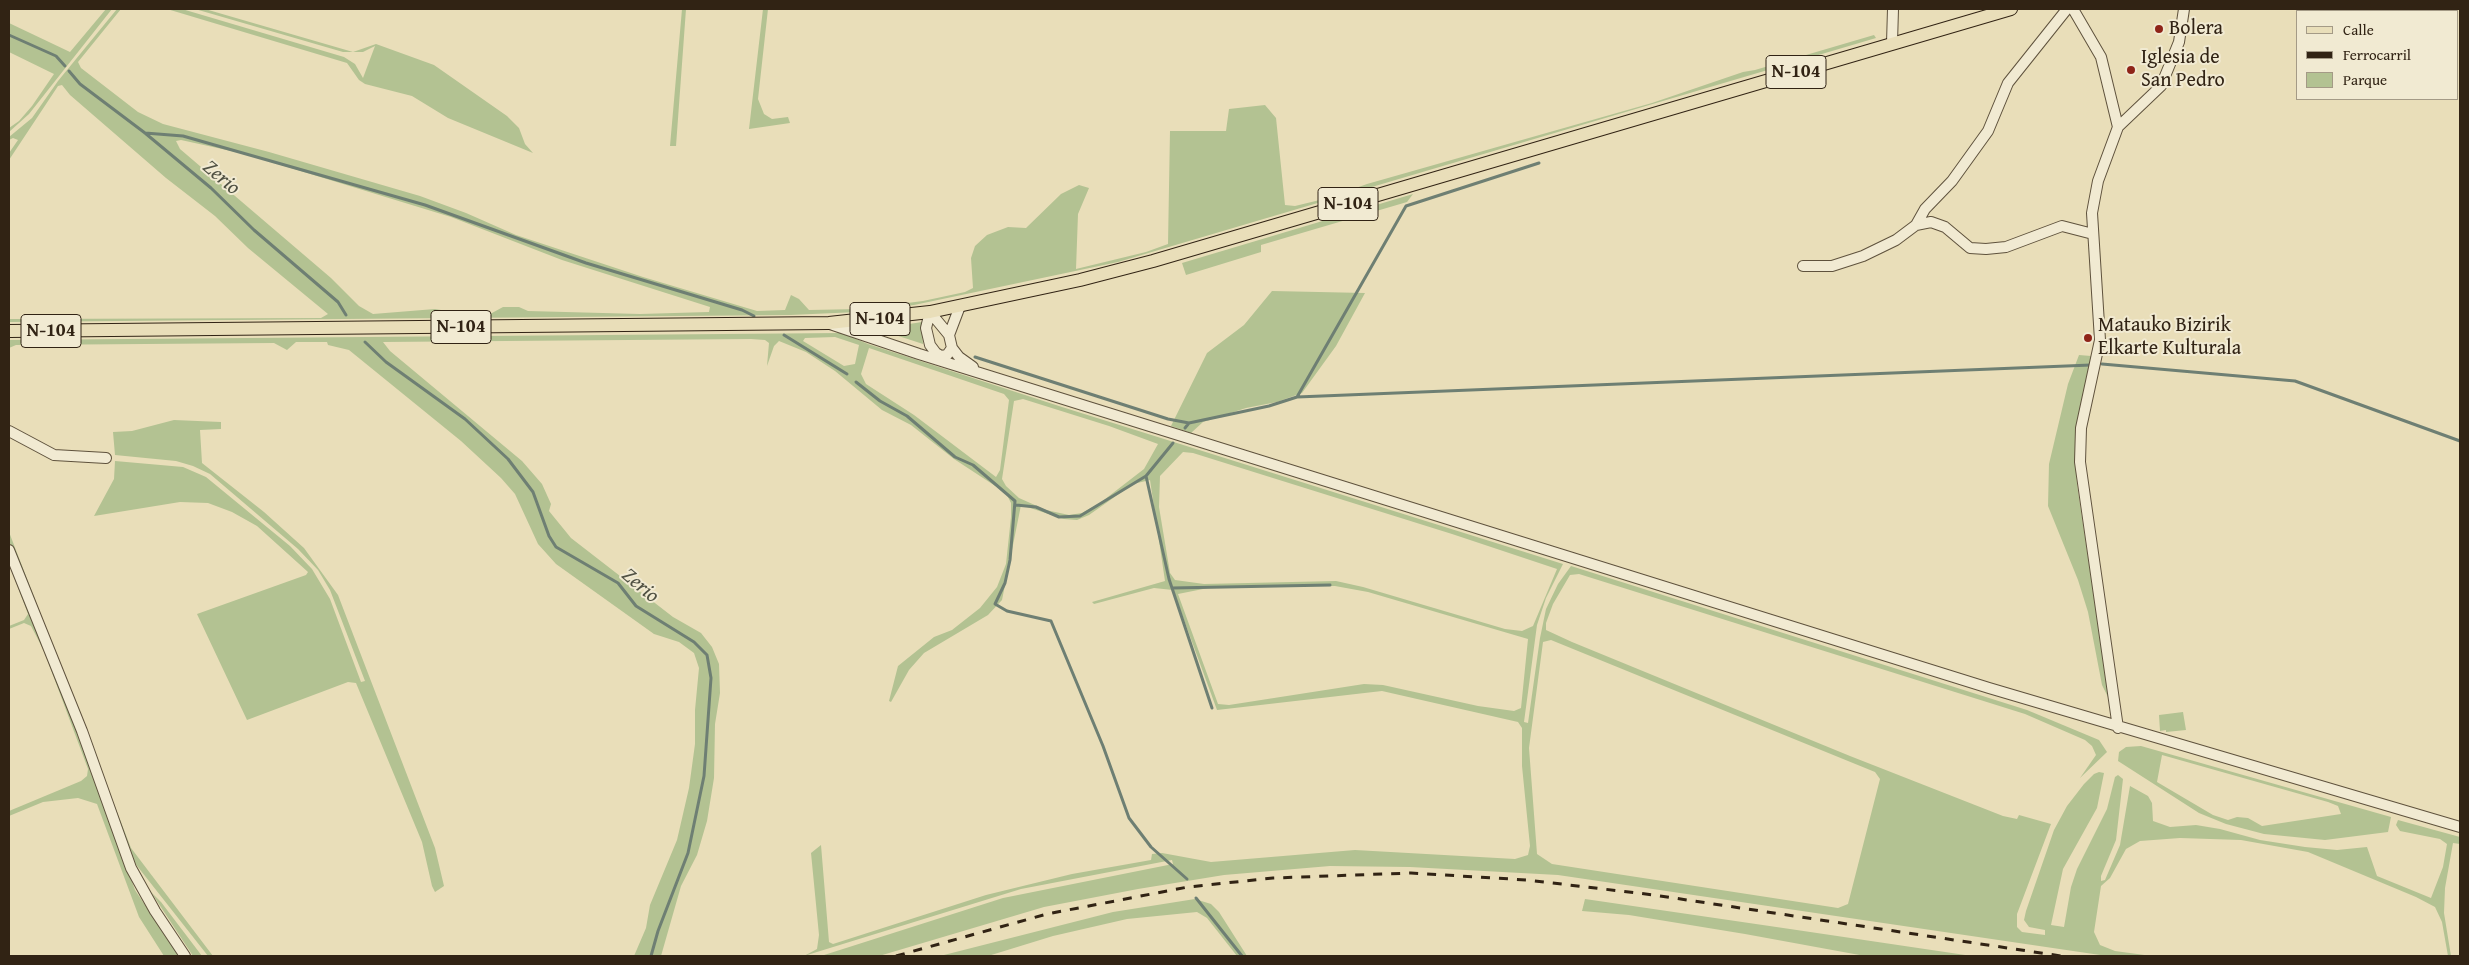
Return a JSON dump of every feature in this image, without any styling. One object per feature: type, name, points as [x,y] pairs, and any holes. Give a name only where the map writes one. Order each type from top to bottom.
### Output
[{"type":"main road","name":"N-104","points":[[9,331],[829,323],[930,312],[1154,261],[1892,43],[1980,13],[2011,9]]},
{"type":"street","points":[[1892,43],[1893,9]]},
{"type":"street","points":[[1803,266],[1832,266],[1863,256],[1896,240],[1916,225],[1925,209],[1952,181],[1988,131],[2008,83],[2068,9]]},
{"type":"street","points":[[2074,9],[2101,57],[2118,127]]},
{"type":"street","points":[[2118,728],[2080,462],[2082,428],[2100,340],[2092,213],[2098,181],[2118,127],[2161,86],[2179,42],[2184,9]]},
{"type":"street","points":[[1916,225],[1931,222],[1945,227],[1970,248],[1986,249],[2006,247],[2062,226],[2093,234]]},
{"type":"street","points":[[949,335],[960,306]]},
{"type":"street","points":[[930,312],[949,335],[952,348],[959,357],[983,372]]},
{"type":"street","points":[[930,312],[926,328],[930,345],[940,358]]},
{"type":"street","points":[[829,323],[2118,728],[2460,827]]},
{"type":"street","points":[[940,358],[947,356],[952,348]]},
{"type":"street","points":[[9,431],[54,455],[106,458]]},
{"type":"street","points":[[9,550],[82,731],[131,868],[154,911],[185,956]]},
{"type":"green space","points":[[106,9],[112,9],[29,114],[9,132],[9,128],[19,121],[32,106],[54,74],[9,52],[9,23],[70,52]]},
{"type":"green space","points":[[117,9],[121,9],[78,62],[81,68],[138,112],[163,124],[269,152],[420,196],[466,213],[516,235],[643,277],[757,311],[785,310],[791,295],[799,299],[809,310],[860,309],[923,301],[965,292],[973,288],[971,258],[975,246],[987,235],[1008,227],[1026,228],[1061,194],[1079,185],[1089,188],[1078,214],[1076,269],[1146,252],[1168,244],[1170,131],[1226,131],[1229,109],[1265,105],[1276,118],[1285,205],[1295,206],[1652,103],[1743,72],[1874,35],[1876,38],[1118,262],[914,305],[858,312],[790,315],[9,322],[9,319],[321,318],[328,314],[248,248],[215,216],[166,178],[70,95],[62,85],[58,86],[9,160],[9,153],[18,140],[13,138],[9,140],[9,137],[32,118],[58,81]],"holes":[[[181,140],[245,154],[451,217],[562,260],[710,307],[709,312],[640,314],[528,311],[519,307],[503,307],[492,313],[465,314],[435,309],[373,314],[359,306],[331,278],[180,149],[176,141]]]},
{"type":"green space","points":[[167,9],[182,9],[344,57],[355,64],[363,78],[375,46],[363,52],[353,52],[376,44],[434,65],[507,116],[519,128],[525,144],[533,153],[448,118],[412,96],[365,84],[359,80],[347,63]]},
{"type":"green space","points":[[195,9],[205,9],[353,52],[343,52]]},
{"type":"green space","points":[[682,9],[686,9],[676,146],[670,146]]},
{"type":"green space","points":[[763,9],[768,9],[758,99],[764,114],[772,119],[788,117],[790,123],[749,129]]},
{"type":"green space","points":[[1413,194],[1407,202],[1261,245],[1261,252],[1186,275],[1182,263]]},
{"type":"green space","points":[[1272,291],[1365,293],[1336,346],[1302,393],[1277,402],[1246,408],[1203,422],[1191,433],[1171,426],[1207,353],[1244,325]]},
{"type":"green space","points":[[922,322],[923,344],[877,329]]},
{"type":"green space","points":[[842,333],[868,344],[1062,407],[1563,564],[1546,598],[1537,625],[1524,722],[1528,723],[1546,609],[1558,584],[1571,566],[2027,710],[2099,740],[2107,752],[2080,778],[2096,755],[2092,746],[2085,740],[2025,714],[1579,574],[1570,575],[1553,604],[1546,623],[1546,630],[1572,642],[1850,756],[2003,816],[2017,819],[2019,815],[2051,824],[2017,914],[2017,927],[2022,932],[2045,935],[2045,930],[2029,927],[2024,920],[2026,911],[2054,830],[2067,806],[2084,784],[2094,774],[2099,772],[2104,773],[2097,808],[2063,869],[2051,925],[2064,927],[2071,887],[2077,869],[2107,809],[2115,777],[2118,775],[2123,779],[2116,840],[2101,876],[2101,881],[2105,880],[2120,845],[2130,786],[2148,796],[2152,803],[2153,821],[2170,827],[2196,825],[2220,829],[2260,840],[2305,847],[2337,850],[2367,847],[2377,876],[2431,898],[2443,867],[2447,844],[2440,839],[2400,831],[2396,825],[2398,820],[2460,837],[2460,844],[2453,843],[2445,888],[2444,913],[2451,956],[2448,956],[2442,922],[2435,907],[2416,897],[2308,852],[2241,840],[2180,838],[2140,841],[2126,849],[2110,878],[2101,886],[2094,932],[2100,945],[2115,951],[2152,956],[2107,956],[1558,875],[1410,867],[1330,866],[1224,875],[1138,889],[1044,907],[879,956],[821,956],[1003,898],[1173,864],[1172,860],[1021,889],[804,956],[817,949],[819,935],[811,853],[821,845],[829,942],[833,944],[986,895],[1072,874],[1151,860],[1152,854],[1162,853],[1211,862],[1355,850],[1515,859],[1528,855],[1530,846],[1522,766],[1522,728],[1518,722],[1382,691],[1217,710],[1173,590],[1154,588],[1094,604],[1092,602],[1165,581],[1150,480],[1133,484],[1089,515],[1077,520],[1064,519],[1021,505],[1002,600],[988,615],[924,653],[909,670],[891,702],[889,701],[898,666],[934,637],[952,630],[980,608],[997,587],[1006,564],[1011,503],[1006,493],[954,459],[911,425],[882,410],[835,371],[806,352],[779,341],[774,346],[767,366],[769,343],[765,340],[751,339],[383,342],[390,351],[522,461],[542,484],[551,504],[549,511],[571,538],[673,617],[701,633],[712,647],[719,664],[720,693],[715,724],[714,778],[707,821],[697,855],[681,886],[661,956],[634,956],[646,928],[650,905],[677,840],[689,788],[695,744],[695,710],[699,668],[694,653],[679,642],[654,634],[556,564],[538,544],[515,494],[501,478],[461,441],[349,350],[328,345],[327,342],[296,342],[287,350],[274,343],[16,345],[9,348],[9,340]],"holes":[[[835,337],[859,345],[855,364],[844,366],[803,341],[805,338]],[[869,348],[1004,394],[1009,400],[1000,470],[996,477],[914,415],[866,384],[861,374]],[[1023,399],[1109,426],[1158,444],[1144,469],[1100,503],[1082,513],[1069,515],[1046,510],[1019,498],[1006,486],[1002,479],[1014,401]],[[1183,452],[1193,453],[1557,569],[1533,626],[1522,631],[1505,629],[1363,587],[1336,581],[1204,584],[1175,580],[1170,573],[1159,507],[1160,476]],[[1335,586],[1368,592],[1528,639],[1521,708],[1514,711],[1478,706],[1383,685],[1364,684],[1229,705],[1218,704],[1178,594],[1213,587]],[[1551,640],[1875,772],[1880,779],[1848,904],[1838,908],[1552,864],[1537,854],[1529,748],[1543,642]]]},
{"type":"green space","points":[[2079,355],[2091,356],[2075,445],[2077,484],[2109,699],[2102,685],[2088,612],[2078,580],[2048,506],[2049,464],[2068,384]]},
{"type":"green space","points":[[174,420],[221,422],[221,429],[200,430],[202,463],[264,512],[304,548],[338,595],[435,848],[444,886],[435,892],[422,842],[356,683],[348,682],[247,720],[197,614],[306,575],[308,572],[257,526],[232,512],[208,503],[180,502],[94,516],[114,479],[115,461],[183,467],[206,477],[290,546],[312,569],[330,599],[361,682],[365,681],[330,590],[318,570],[298,549],[210,474],[176,461],[115,455],[113,432],[132,431]]},
{"type":"green space","points":[[9,532],[131,848],[213,956],[208,956],[134,862],[78,714],[9,542]]},
{"type":"green space","points":[[9,557],[81,738],[135,890],[179,956],[164,956],[139,917],[97,804],[78,798],[43,802],[9,816],[9,811],[81,781],[87,776],[88,769],[44,651],[31,626],[24,623],[9,629],[9,626],[24,620],[28,614],[9,564]]},
{"type":"green space","points":[[2183,712],[2186,730],[2160,731],[2159,715]]},
{"type":"green space","points":[[2141,746],[2391,817],[2388,832],[2325,840],[2264,834],[2226,824],[2199,813],[2118,761],[2119,752],[2126,747]],"holes":[[[2162,755],[2338,806],[2341,814],[2262,826],[2248,818],[2237,817],[2228,820],[2213,815],[2157,782]]]},
{"type":"green space","points":[[151,892],[161,902],[202,956],[193,956]]},
{"type":"green space","points":[[1195,899],[1211,904],[1219,912],[1247,956],[1237,956],[1207,918],[1197,912],[1127,919],[1053,936],[988,956],[940,956],[1113,912]]},
{"type":"green space","points":[[1585,899],[1972,956],[1865,956],[1629,915],[1582,911]]},
{"type":"waterway","name":"Zerio","points":[[9,35],[56,56],[65,66]]},
{"type":"waterway","name":"Zerio","points":[[69,71],[80,84],[145,133],[211,188],[254,230],[338,302],[346,315]]},
{"type":"waterway","points":[[145,133],[183,136],[425,205],[586,263],[742,310],[754,316]]},
{"type":"waterway","points":[[1297,397],[1406,206],[1539,163]]},
{"type":"waterway","points":[[784,335],[847,374]]},
{"type":"waterway","name":"Zerio","points":[[365,342],[386,362],[465,419],[508,459],[533,492],[549,536],[556,547],[618,583],[636,606],[694,642],[707,655],[711,678],[704,776],[688,853],[658,931],[651,956]]},
{"type":"waterway","points":[[975,357],[1168,419],[1189,423]]},
{"type":"waterway","points":[[2102,364],[2295,381],[2460,441]]},
{"type":"waterway","points":[[1185,428],[1189,423],[1269,406],[1297,397],[2091,365]]},
{"type":"waterway","points":[[856,382],[880,401],[907,416],[955,457],[973,465],[1015,501],[1010,560],[1005,583],[995,604],[1007,611],[1051,621],[1103,746],[1129,818],[1151,847],[1187,879]]},
{"type":"waterway","points":[[1016,505],[1036,507],[1059,517],[1080,516],[1146,476],[1173,443]]},
{"type":"waterway","points":[[1146,476],[1169,579],[1212,708]]},
{"type":"waterway","points":[[1172,588],[1330,585]]},
{"type":"waterway","points":[[1196,898],[1242,956]]},
{"type":"railway","points":[[896,956],[1047,914],[1188,887],[1273,878],[1411,873],[1527,880],[1654,895],[2061,956]]},
{"type":"place","name":"Bolera","points":[[2159,29]]},
{"type":"place","name":"Iglesia de San Pedro","points":[[2131,70]]},
{"type":"place","name":"Matauko Bizirik Elkarte Kulturala","points":[[2088,338]]}]
